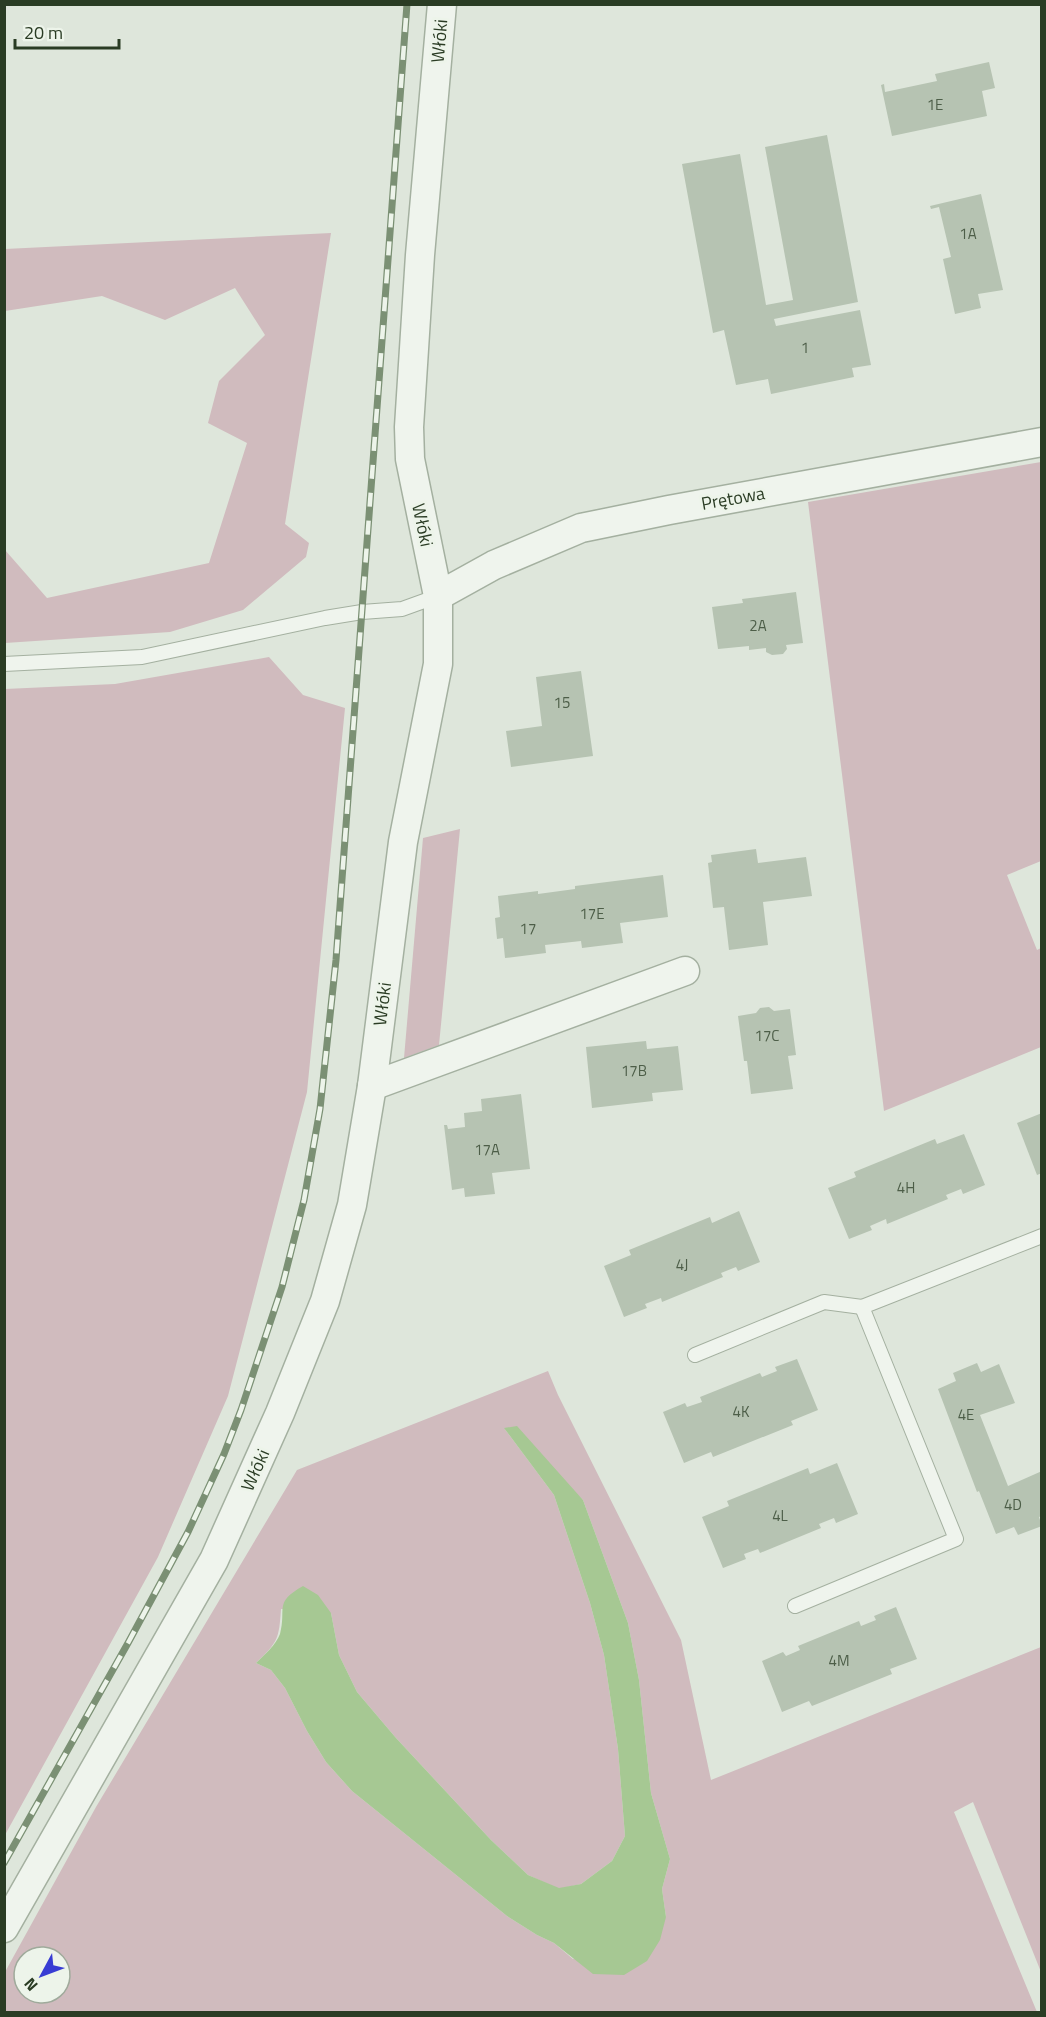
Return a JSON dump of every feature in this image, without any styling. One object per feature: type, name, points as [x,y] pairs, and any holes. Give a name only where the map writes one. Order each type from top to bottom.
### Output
[{"type":"street","name":"Włóki","points":[[4,1928],[214,1560],[280,1413],[325,1301],[339,1258],[352,1205],[372,1086],[403,842],[438,664],[438,596],[410,459],[409,427],[420,255],[442,4]]},
{"type":"street","name":"Prętowa","points":[[438,596],[494,565],[581,528],[1041,442]]},
{"type":"street","points":[[372,1086],[686,971]]},
{"type":"lane","points":[[4,664],[142,657],[325,618],[402,609],[438,596]]},
{"type":"lane","points":[[695,1355],[824,1302],[862,1307],[1041,1236]]},
{"type":"lane","points":[[795,1606],[956,1539],[862,1307]]},
{"type":"shaded area","points":[[331,233],[285,524],[309,543],[306,557],[243,610],[170,632],[5,643],[5,550],[47,598],[209,563],[247,443],[208,423],[219,381],[265,335],[235,288],[165,320],[102,296],[5,311],[5,249]]},
{"type":"shaded area","points":[[1041,462],[1041,861],[1007,875],[1037,950],[1041,948],[1041,1047],[884,1111],[808,502]]},
{"type":"shaded area","points":[[269,657],[303,695],[345,708],[307,1092],[228,1396],[158,1557],[5,1835],[5,689],[115,684]]},
{"type":"shaded area","points":[[460,829],[439,1045],[404,1058],[423,838]]},
{"type":"shaded area","points":[[548,1371],[681,1640],[711,1780],[1041,1647],[1041,1972],[973,1802],[954,1812],[1037,2012],[5,2012],[5,1972],[12,1959],[12,2005],[72,2005],[72,1945],[20,1945],[96,1807],[297,1470]],"holes":[[[504,1428],[583,1500],[628,1623],[639,1680],[651,1793],[670,1859],[662,1889],[666,1917],[573,1959],[554,1943],[507,1916],[352,1791],[326,1762],[285,1688],[271,1670],[256,1663],[276,1639],[281,1609],[331,1613],[339,1655],[357,1692],[396,1738],[491,1840],[528,1875],[559,1889],[581,1884],[612,1861],[625,1836],[618,1749],[604,1655],[590,1603],[554,1495]]]},
{"type":"shaded area","points":[[517,1426],[583,1500],[628,1623],[639,1680],[651,1793],[670,1859],[662,1889],[666,1917],[660,1940],[647,1961],[624,1975],[593,1974],[554,1943],[507,1916],[352,1791],[326,1762],[285,1688],[271,1670],[256,1663],[270,1650],[280,1634],[284,1602],[303,1586],[318,1595],[331,1613],[339,1655],[357,1692],[396,1738],[491,1840],[528,1875],[559,1888],[581,1884],[612,1861],[625,1836],[618,1749],[604,1655],[590,1603],[554,1495],[504,1428]]},
{"type":"building","points":[[989,62],[995,88],[982,91],[987,116],[892,136],[881,85],[884,84],[885,92],[937,81],[935,74]]},
{"type":"building","points":[[827,135],[858,302],[774,319],[776,326],[860,310],[871,365],[852,368],[854,377],[771,394],[768,379],[736,385],[724,330],[713,333],[682,164],[740,154],[766,305],[793,300],[765,147]]},
{"type":"building","points":[[981,194],[1003,290],[978,294],[981,308],[955,314],[943,259],[951,257],[939,207],[931,209],[930,206]]},
{"type":"building","points":[[796,592],[803,643],[786,645],[787,649],[783,654],[772,655],[766,652],[766,648],[749,650],[749,646],[718,649],[712,607],[743,603],[742,599]]},
{"type":"building","points":[[581,671],[593,756],[511,767],[506,731],[542,726],[536,677]]},
{"type":"building","points":[[756,849],[758,863],[806,857],[812,896],[763,902],[768,945],[729,950],[724,907],[713,908],[708,863],[712,862],[711,855]]},
{"type":"building","points":[[663,875],[668,917],[620,923],[623,943],[582,948],[581,941],[545,945],[546,953],[505,958],[503,938],[497,939],[495,918],[500,917],[498,896],[538,891],[538,894],[575,889],[575,886]]},
{"type":"building","points":[[769,1007],[774,1011],[790,1009],[796,1055],[788,1056],[793,1089],[751,1094],[738,1016],[756,1013],[760,1008]]},
{"type":"building","points":[[646,1041],[647,1049],[678,1046],[683,1090],[652,1093],[653,1101],[592,1108],[586,1047]]},
{"type":"building","points":[[521,1094],[530,1169],[492,1173],[495,1194],[465,1197],[464,1188],[452,1190],[444,1125],[447,1125],[448,1129],[465,1127],[464,1113],[482,1111],[481,1099]]},
{"type":"building","points":[[1042,1113],[1042,1173],[1037,1175],[1017,1123]]},
{"type":"building","points":[[964,1134],[985,1185],[963,1194],[961,1189],[946,1195],[948,1199],[887,1224],[886,1219],[870,1226],[872,1230],[849,1239],[828,1188],[856,1177],[854,1172],[935,1139],[937,1144]]},
{"type":"building","points":[[739,1211],[760,1262],[738,1271],[736,1267],[721,1273],[723,1277],[662,1302],[661,1298],[645,1304],[647,1308],[624,1317],[604,1266],[631,1255],[629,1250],[710,1217],[712,1223]]},
{"type":"building","points":[[797,1359],[818,1410],[791,1421],[793,1425],[713,1457],[711,1452],[684,1463],[663,1412],[685,1403],[687,1407],[702,1402],[700,1397],[760,1373],[762,1377],[777,1371],[775,1367]]},
{"type":"building","points":[[977,1363],[981,1372],[999,1364],[1015,1403],[980,1415],[1008,1486],[1042,1471],[1042,1516],[1039,1517],[1042,1526],[1018,1535],[1014,1527],[996,1534],[979,1491],[977,1492],[938,1389],[956,1381],[953,1373]]},
{"type":"building","points":[[837,1463],[858,1514],[836,1523],[834,1518],[819,1524],[821,1528],[760,1553],[758,1549],[744,1554],[746,1559],[723,1568],[702,1517],[729,1506],[727,1501],[808,1468],[810,1474]]},
{"type":"building","points":[[896,1607],[917,1659],[890,1669],[892,1674],[812,1706],[809,1701],[782,1712],[762,1661],[783,1652],[786,1656],[800,1650],[798,1646],[859,1621],[861,1626],[876,1620],[874,1616]]},
{"type":"railway","points":[[4,1863],[188,1532],[224,1454],[282,1287],[304,1200],[320,1109],[336,960],[407,4]]}]
